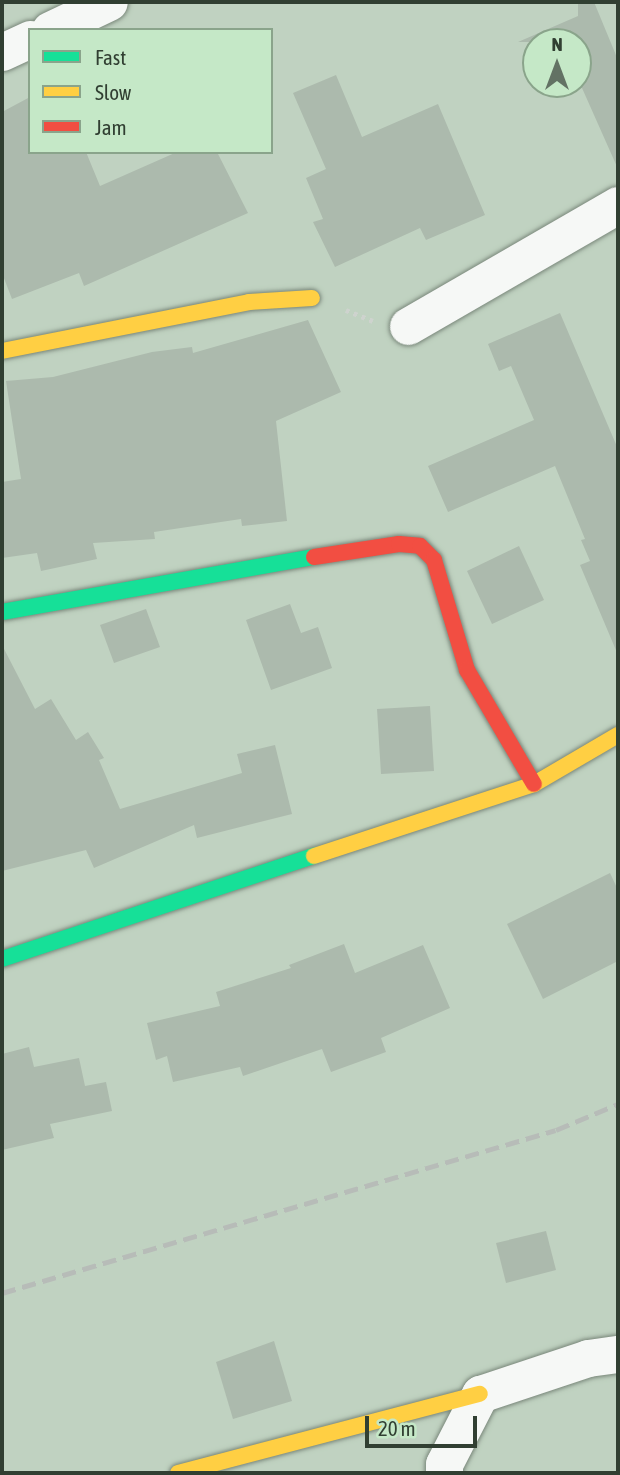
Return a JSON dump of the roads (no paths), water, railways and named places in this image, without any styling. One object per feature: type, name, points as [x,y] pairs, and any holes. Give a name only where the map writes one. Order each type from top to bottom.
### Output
[{"type":"street","points":[[54,28],[109,2]]},
{"type":"street","points":[[2,52],[28,40]]},
{"type":"street","points":[[408,327],[618,205]]},
{"type":"street","points":[[2,351],[249,302],[312,298]]},
{"type":"street","points":[[2,612],[33,610],[216,572],[399,544],[420,546],[434,559],[467,670],[534,784]]},
{"type":"street","points":[[2,959],[534,784],[618,735]]},
{"type":"street","points":[[178,1473],[480,1394],[588,1358],[618,1354]]},
{"type":"street","points":[[444,1473],[449,1453],[480,1394]]},
{"type":"railway","points":[[2,1293],[556,1130],[618,1104]]}]
